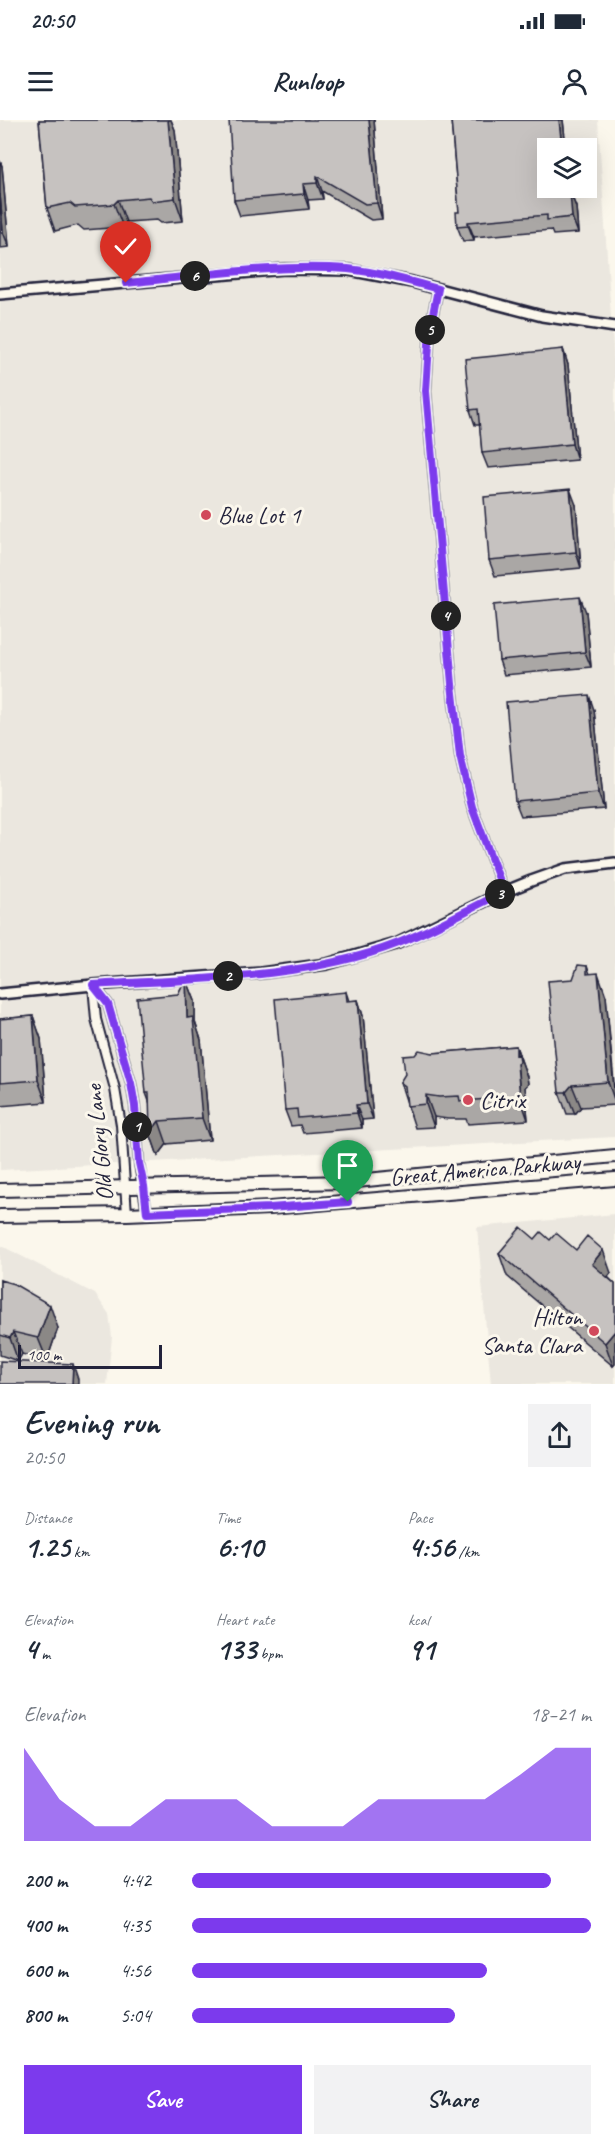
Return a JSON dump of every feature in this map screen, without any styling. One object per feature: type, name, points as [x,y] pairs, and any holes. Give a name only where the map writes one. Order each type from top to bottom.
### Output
[{"type":"main road","name":"Great America Parkway","points":[[0,1190],[346,1182],[615,1156]]},
{"type":"main road","name":"Great America Parkway","points":[[0,1216],[270,1208],[615,1179]]},
{"type":"street","points":[[0,294],[312,268],[368,272],[542,316],[615,327]]},
{"type":"street","points":[[438,289],[430,329],[426,391],[452,684],[460,756],[472,807],[504,892]]},
{"type":"street","points":[[0,993],[261,974],[327,964],[396,944],[504,892],[566,869],[615,862]]},
{"type":"street","name":"Old Glory Lane","points":[[93,985],[96,1019],[115,1089],[121,1125],[127,1214]]},
{"type":"street","name":"Old Glory Lane","points":[[93,985],[108,1004],[131,1083],[139,1163],[147,1213]]},
{"type":"shaded area","points":[[0,120],[598,120],[615,377],[615,1137],[0,1170]]},
{"type":"shaded area","points":[[615,1214],[615,1384],[491,1384],[477,1227]]},
{"type":"shaded area","points":[[0,1245],[95,1294],[109,1314],[112,1337],[107,1384],[0,1384]]},
{"type":"building","points":[[39,120],[168,120],[175,198],[152,201],[149,197],[118,200],[114,204],[75,207],[70,203],[47,208]]},
{"type":"building","points":[[229,120],[369,120],[377,203],[365,204],[317,176],[317,183],[303,184],[304,194],[234,200]]},
{"type":"building","points":[[451,120],[559,120],[561,138],[537,138],[537,198],[570,198],[572,217],[547,220],[547,215],[468,222],[468,225],[457,226],[456,212],[459,212]]},
{"type":"building","points":[[0,194],[3,232],[0,232]]},
{"type":"building","points":[[563,349],[572,444],[482,453],[478,409],[470,410],[465,359]]},
{"type":"building","points":[[570,489],[576,552],[489,560],[484,497]]},
{"type":"building","points":[[580,597],[585,652],[499,660],[494,605]]},
{"type":"building","points":[[589,695],[598,793],[515,801],[506,702]]},
{"type":"building","name":"Citrix","points":[[578,965],[587,966],[587,974],[598,973],[608,1082],[572,1085],[566,1092],[559,1092],[548,981],[573,979]]},
{"type":"building","points":[[186,978],[187,1018],[193,1017],[202,1118],[159,1121],[150,1133],[149,1093],[146,1093],[137,998],[178,994]]},
{"type":"building","points":[[346,992],[347,1001],[358,1000],[367,1104],[356,1105],[357,1113],[298,1118],[297,1109],[285,1110],[275,999]]},
{"type":"building","points":[[33,1016],[38,1080],[0,1083],[0,1019]]},
{"type":"building","points":[[516,1046],[516,1055],[519,1054],[520,1062],[517,1064],[520,1097],[460,1101],[459,1096],[426,1095],[426,1104],[407,1106],[405,1086],[400,1082],[405,1074],[403,1056],[415,1055],[419,1050],[433,1053]]},
{"type":"building","name":"Hilton Santa Clara","points":[[521,1227],[535,1239],[541,1232],[550,1240],[556,1233],[576,1250],[587,1236],[603,1250],[592,1264],[615,1284],[615,1331],[605,1343],[499,1253]]},
{"type":"building","points":[[0,1280],[14,1284],[50,1305],[38,1338],[13,1332],[10,1338],[0,1335]]},
{"type":"building","points":[[0,1361],[73,1364],[72,1384],[0,1384]]},
{"type":"place","name":"Blue Lot 1","points":[[206,515]]},
{"type":"place","name":"Citrix","points":[[468,1100]]},
{"type":"place","name":"Hilton Santa Clara","points":[[594,1331]]},
{"type":"route","points":[[126,283],[312,268],[368,272],[438,289],[430,329],[426,391],[452,684],[460,756],[472,807],[504,892],[396,944],[327,964],[261,974],[93,985],[108,1004],[131,1083],[138,1128],[139,1163],[147,1213],[348,1202]]}]
